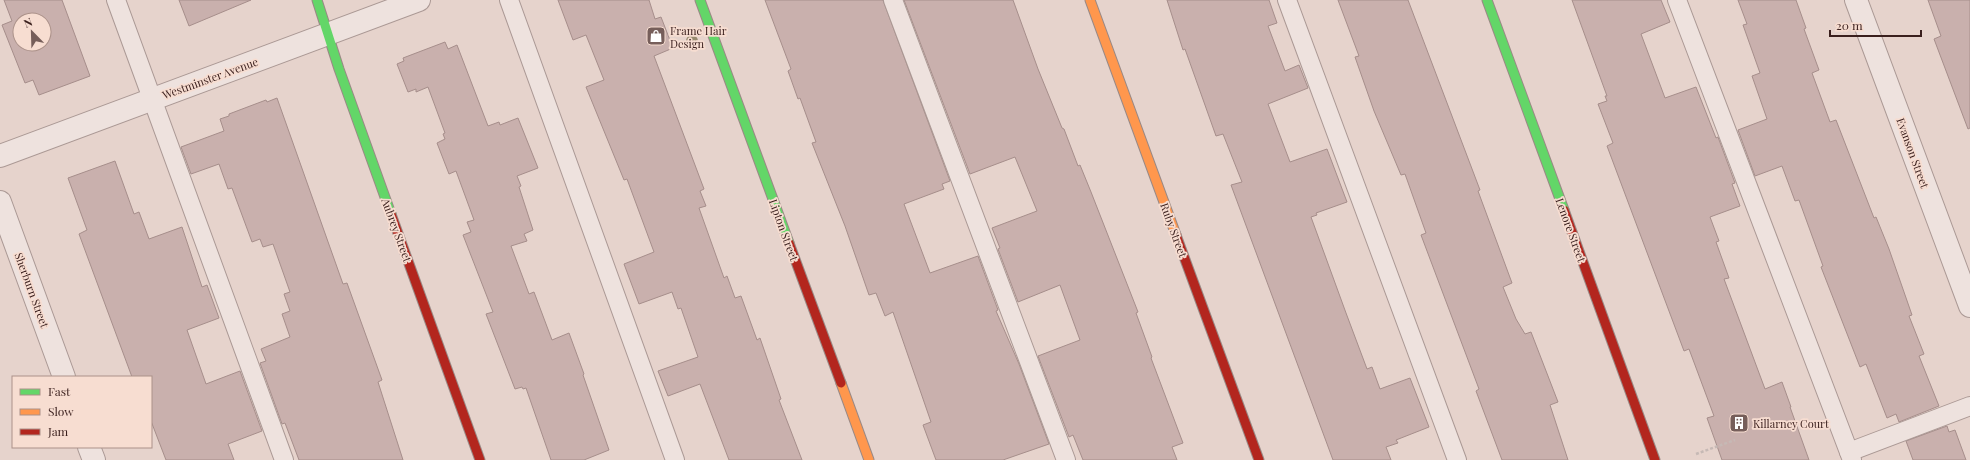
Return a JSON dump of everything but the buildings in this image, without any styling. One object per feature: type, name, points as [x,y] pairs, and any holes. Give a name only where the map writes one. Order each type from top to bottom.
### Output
[{"type":"street","name":"Aubrey Street","points":[[317,0],[327,33],[480,460]]},
{"type":"street","name":"Westminster Avenue","points":[[0,156],[327,33],[420,0]]},
{"type":"street","name":"Lipton Street","points":[[700,0],[869,460]]},
{"type":"street","name":"Ruby Street","points":[[1090,0],[1259,460]]},
{"type":"street","name":"Lenore Street","points":[[1487,0],[1656,460]]},
{"type":"street","name":"Evanson Street","points":[[1856,0],[1970,306]]},
{"type":"street","name":"Sherburn Street","points":[[0,202],[64,376]]},
{"type":"street","points":[[89,448],[94,460]]},
{"type":"lane","points":[[116,0],[284,460]]},
{"type":"lane","points":[[509,0],[675,460]]},
{"type":"lane","points":[[894,0],[1066,460]]},
{"type":"lane","points":[[1287,0],[1457,460]]},
{"type":"lane","points":[[1677,0],[1851,456],[1970,406]]},
{"type":"path","points":[[1696,454],[1734,440]]},
{"type":"traffic: fast","points":[[317,0],[339,69],[391,214]]},
{"type":"traffic: fast","points":[[700,0],[789,243]]},
{"type":"traffic: fast","points":[[1487,0],[1564,210]]},
{"type":"traffic: slow","points":[[1090,0],[1176,235]]},
{"type":"traffic: slow","points":[[841,383],[869,460]]},
{"type":"traffic: jam","points":[[1564,210],[1655,460]]},
{"type":"traffic: jam","points":[[391,214],[480,460]]},
{"type":"traffic: jam","points":[[1176,235],[1259,460]]},
{"type":"traffic: jam","points":[[789,243],[841,383]]},
{"type":"place","name":"Frame Hair Design","points":[[656,36]]},
{"type":"place","name":"Killarney Court","points":[[1739,423]]}]
